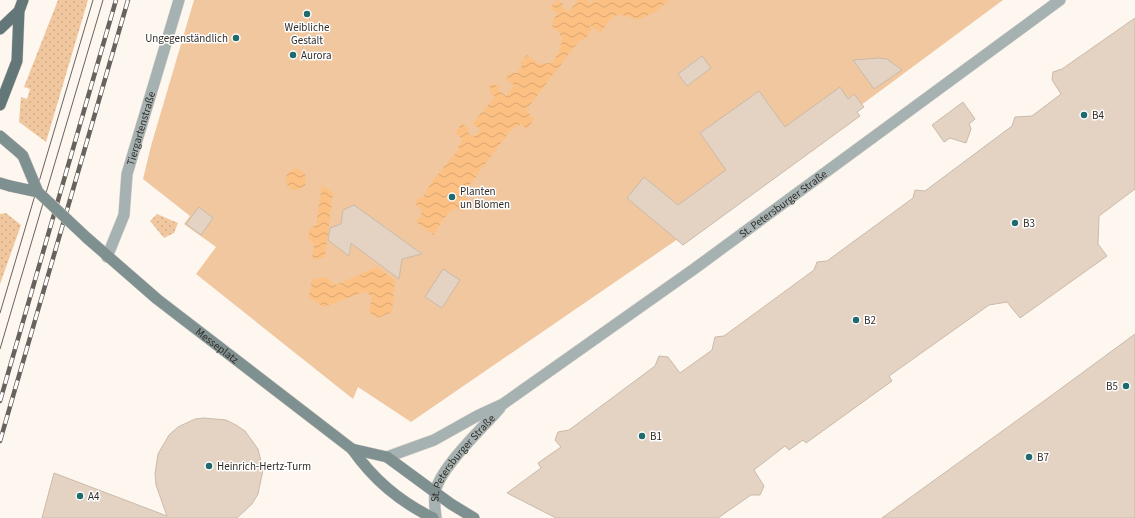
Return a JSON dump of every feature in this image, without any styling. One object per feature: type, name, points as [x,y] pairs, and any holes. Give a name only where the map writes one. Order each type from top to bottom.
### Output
[{"type":"main road","points":[[0,105],[17,60],[19,11],[23,0]]},
{"type":"main road","points":[[0,30],[19,11]]},
{"type":"main road","points":[[0,136],[24,156],[38,192]]},
{"type":"main road","points":[[5,184],[38,192]]},
{"type":"main road","name":"Messeplatz","points":[[38,192],[107,257],[188,323],[352,449],[367,470],[402,499],[434,518]]},
{"type":"main road","name":"Messeplatz","points":[[352,449],[387,457],[435,493],[474,518]]},
{"type":"street","name":"Tiergartenstraße","points":[[107,257],[124,215],[127,174],[179,0]]},
{"type":"street","name":"St. Petersburger Straße","points":[[387,457],[434,440],[477,416],[503,404],[694,269],[1060,0]]},
{"type":"street","name":"St. Petersburger Straße","points":[[434,518],[435,493],[444,472],[503,404]]},
{"type":"shaded area","points":[[58,0],[88,0],[46,142],[19,122],[21,97],[27,99],[30,89],[24,87]]},
{"type":"shaded area","name":"Planten un Blomen","points":[[194,0],[1003,0],[710,217],[411,422],[358,387],[353,399],[196,274],[216,247],[184,224],[190,216],[143,179],[151,146]]},
{"type":"shaded area","points":[[6,213],[21,225],[0,284],[0,214]]},
{"type":"shaded area","points":[[157,214],[178,223],[174,233],[164,238],[150,221]]},
{"type":"water","points":[[557,0],[563,4],[561,6],[568,12],[578,0],[587,0],[591,3],[594,0],[669,0],[655,12],[638,20],[620,15],[616,16],[609,21],[600,33],[590,25],[589,26],[592,29],[586,38],[579,41],[526,110],[534,119],[527,129],[521,124],[510,131],[462,195],[471,202],[463,212],[458,208],[452,210],[444,218],[433,235],[415,221],[420,218],[422,211],[414,202],[420,197],[422,199],[432,181],[459,149],[458,147],[463,139],[455,133],[462,123],[469,129],[467,132],[474,137],[481,129],[472,124],[495,97],[490,93],[491,89],[489,88],[492,83],[500,87],[498,90],[506,96],[514,85],[506,79],[510,73],[517,73],[522,65],[520,63],[527,55],[539,64],[552,63],[559,51],[562,38],[556,29],[550,28],[554,24],[552,21],[558,13],[550,8]]},
{"type":"water","points":[[297,168],[306,175],[305,186],[294,191],[286,184],[287,173]]},
{"type":"water","points":[[322,185],[333,193],[325,257],[312,260],[314,244],[308,239],[310,228],[316,225]]},
{"type":"water","points":[[377,267],[395,280],[392,312],[378,318],[369,312],[372,297],[365,291],[324,307],[309,297],[312,280],[324,277],[336,285]]},
{"type":"building","points":[[1135,18],[1135,189],[1099,216],[1098,244],[1107,256],[1020,318],[1007,302],[989,305],[889,376],[892,381],[806,443],[803,440],[789,450],[785,446],[754,470],[764,486],[760,495],[751,495],[718,518],[556,518],[507,493],[541,468],[538,463],[561,447],[555,440],[558,432],[569,430],[655,366],[659,356],[668,357],[680,373],[712,350],[715,337],[724,336],[814,270],[817,262],[827,261],[913,198],[915,190],[925,191],[1012,126],[1015,117],[1032,116],[1061,94],[1052,80],[1053,72],[1062,69]]},
{"type":"building","points":[[702,56],[711,68],[687,86],[678,74]]},
{"type":"building","points":[[879,58],[887,59],[902,70],[874,89],[853,60]]},
{"type":"building","points":[[840,87],[848,99],[854,94],[864,107],[857,112],[860,116],[683,245],[627,198],[644,177],[678,205],[726,170],[700,133],[759,91],[785,127]]},
{"type":"building","points":[[963,102],[975,119],[969,124],[971,129],[966,143],[950,138],[944,142],[932,125]]},
{"type":"building","points":[[354,205],[422,254],[402,259],[399,279],[351,243],[349,256],[328,240],[330,228],[341,224],[343,210]]},
{"type":"building","points":[[199,207],[213,218],[201,235],[186,224]]},
{"type":"building","points":[[443,269],[460,280],[442,308],[425,297]]},
{"type":"building","name":"B7","points":[[1135,334],[1135,518],[882,518],[1048,398]]},
{"type":"building","name":"Heinrich-Hertz-Turm","points":[[204,418],[226,420],[236,425],[245,431],[258,449],[263,470],[258,494],[252,504],[237,518],[42,518],[54,473],[167,516],[156,485],[155,474],[158,454],[169,435],[178,427],[195,419]]},
{"type":"tram line","points":[[0,313],[93,0]]},
{"type":"tram line","points":[[0,349],[103,0]]},
{"type":"railway","points":[[0,401],[116,0]]},
{"type":"railway","points":[[0,441],[128,0]]},
{"type":"place","name":"Weibliche Gestalt","points":[[307,14]]},
{"type":"place","name":"Ungegenständlich","points":[[236,38]]},
{"type":"place","name":"Aurora","points":[[293,55]]},
{"type":"place","name":"B4","points":[[1084,115]]},
{"type":"place","name":"Planten un Blomen","points":[[452,197]]},
{"type":"place","name":"B3","points":[[1015,223]]},
{"type":"place","name":"B2","points":[[856,320]]},
{"type":"place","name":"B5","points":[[1126,386]]},
{"type":"place","name":"B1","points":[[642,436]]},
{"type":"place","name":"B7","points":[[1029,457]]},
{"type":"place","name":"Heinrich-Hertz-Turm","points":[[209,466]]},
{"type":"place","name":"A4","points":[[80,496]]}]
